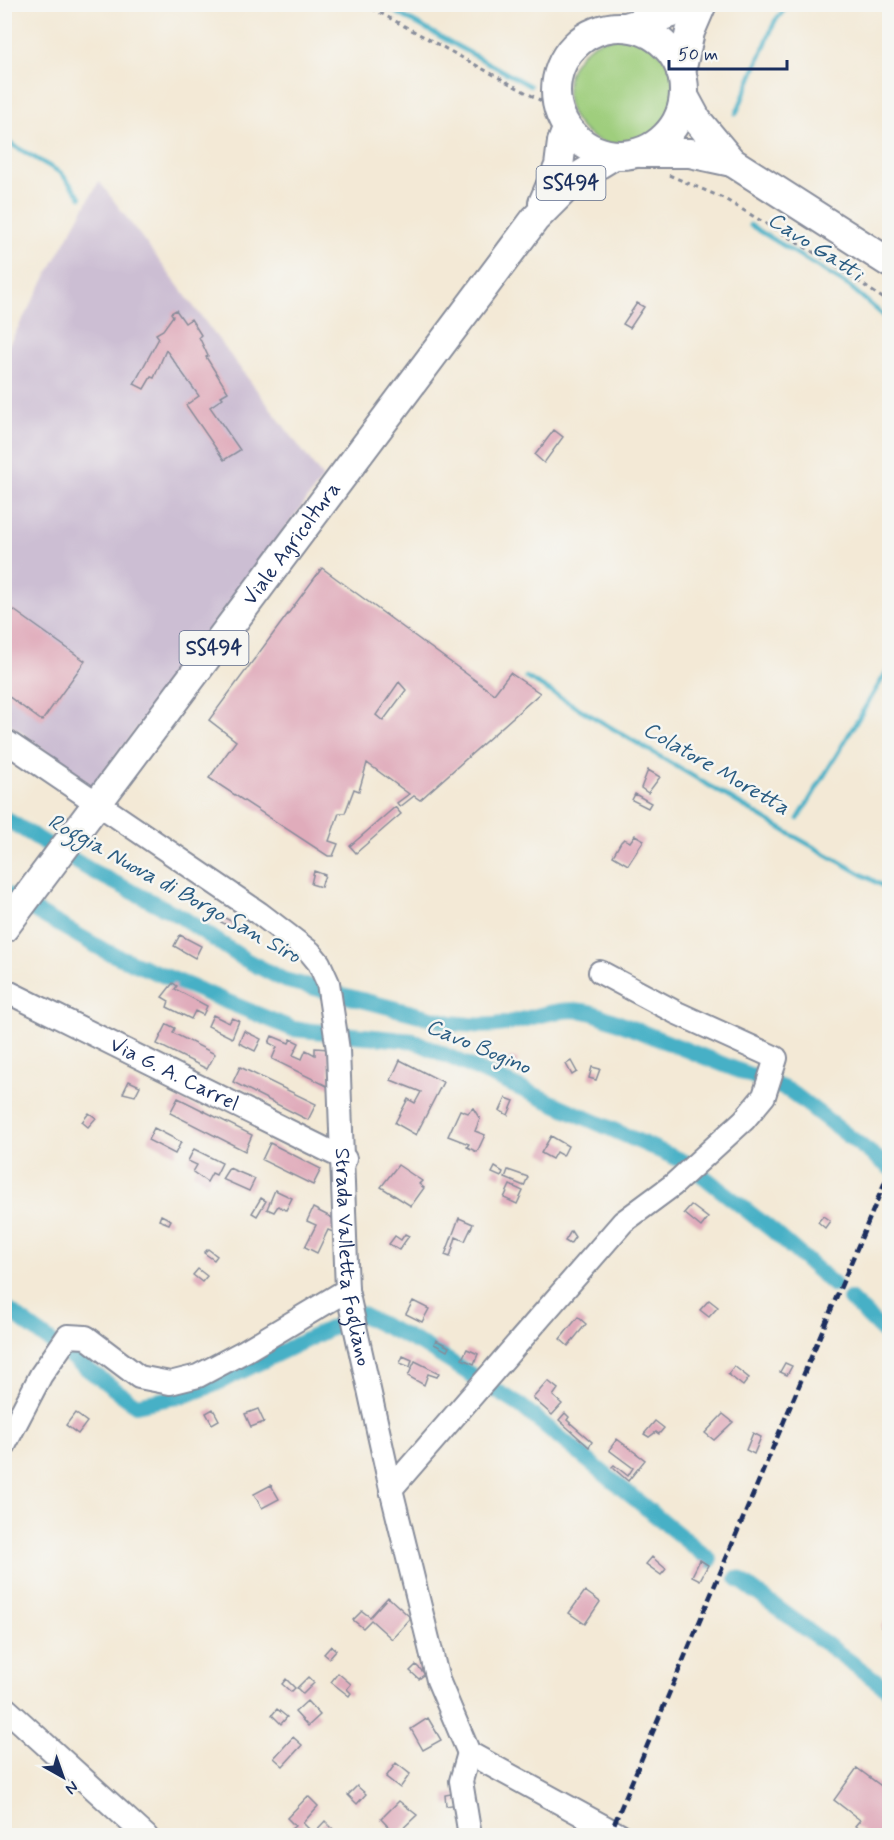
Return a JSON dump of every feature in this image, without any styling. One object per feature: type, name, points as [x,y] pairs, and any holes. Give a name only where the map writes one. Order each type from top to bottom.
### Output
[{"type":"main road","name":"Viale Agricoltura","points":[[535,219],[559,166],[562,120],[555,97],[558,73],[570,50],[588,35],[601,29],[626,27],[672,13],[685,4]]},
{"type":"main road","name":"Viale Agricoltura","points":[[17,911],[535,219],[576,178],[626,154],[653,146],[670,132],[677,121],[690,32],[702,4]]},
{"type":"main road","name":"Viale Agricoltura","points":[[626,27],[644,32],[660,41],[675,59],[683,84]]},
{"type":"main road","points":[[683,84],[697,120],[732,162],[890,263]]},
{"type":"main road","points":[[562,120],[589,148],[626,154],[690,153],[732,162]]},
{"type":"street","name":"Strada Valletta Fogliano","points":[[4,740],[259,914],[310,952],[319,963],[330,994],[336,1034],[345,1159],[349,1296],[391,1489],[438,1680],[469,1754]]},
{"type":"street","points":[[391,1489],[623,1222],[692,1167],[744,1120],[764,1096],[776,1058],[677,1013],[600,972]]},
{"type":"street","name":"Via G. A. Carrel","points":[[4,990],[345,1159]]},
{"type":"street","points":[[4,1446],[58,1348],[68,1336],[79,1335],[139,1377],[158,1382],[176,1382],[198,1376],[349,1296]]},
{"type":"street","points":[[4,1707],[146,1836]]},
{"type":"street","points":[[470,1836],[461,1781],[469,1754],[621,1836]]},
{"type":"path","points":[[364,4],[562,120]]},
{"type":"path","points":[[626,154],[723,198],[828,261],[890,303]]},
{"type":"shaded area","points":[[99,181],[323,478],[93,787],[5,720],[4,353]]},
{"type":"green space","points":[[621,37],[642,41],[659,53],[671,70],[675,91],[671,112],[659,129],[642,141],[621,145],[600,141],[583,129],[571,112],[567,91],[571,70],[583,53],[600,41]]},
{"type":"building","points":[[637,303],[644,307],[630,328],[623,324]]},
{"type":"building","points":[[176,310],[185,323],[191,319],[201,335],[199,337],[208,356],[206,357],[228,392],[210,407],[240,450],[224,460],[186,405],[199,396],[166,350],[154,378],[151,377],[144,389],[134,384],[159,338],[156,334],[163,330],[173,316],[171,313]]},
{"type":"building","points":[[554,430],[563,437],[544,463],[535,455]]},
{"type":"building","points":[[322,568],[494,694],[510,673],[540,693],[420,800],[414,796],[400,807],[397,803],[409,794],[367,763],[359,791],[354,789],[345,813],[339,813],[329,841],[338,844],[333,856],[328,856],[209,778],[236,741],[209,720]],"holes":[[[399,682],[406,690],[383,721],[376,715]]]},
{"type":"building","points":[[4,603],[85,661],[42,721],[4,693]]},
{"type":"building","points":[[648,770],[660,777],[648,793],[641,788]]},
{"type":"building","points":[[635,794],[651,803],[648,808],[632,800]]},
{"type":"building","points":[[395,807],[401,814],[356,853],[350,846]]},
{"type":"building","points":[[635,835],[644,840],[628,865],[613,856],[624,839],[630,842]]},
{"type":"building","points":[[314,871],[325,875],[321,887],[311,884]]},
{"type":"building","points":[[216,913],[238,925],[235,929],[213,918]]},
{"type":"building","points":[[180,935],[201,946],[195,958],[174,946]]},
{"type":"building","points":[[173,983],[177,986],[175,989],[207,1006],[203,1015],[195,1011],[191,1019],[167,1007],[169,1001],[162,997]]},
{"type":"building","points":[[213,1015],[229,1023],[232,1018],[239,1021],[232,1038],[208,1026]]},
{"type":"building","points":[[167,1024],[175,1028],[173,1033],[215,1054],[207,1069],[157,1044]]},
{"type":"building","points":[[244,1031],[261,1039],[255,1051],[239,1043]]},
{"type":"building","points":[[272,1036],[289,1043],[291,1039],[299,1043],[293,1055],[302,1059],[306,1050],[315,1055],[315,1048],[329,1049],[331,1088],[272,1059],[277,1047],[269,1043]]},
{"type":"building","points":[[510,1057],[518,1059],[517,1064],[508,1062]]},
{"type":"building","points":[[400,1060],[443,1082],[416,1135],[395,1123],[408,1099],[415,1103],[421,1092],[391,1080]]},
{"type":"building","points":[[571,1061],[577,1072],[572,1075],[566,1064]]},
{"type":"building","points":[[240,1067],[316,1104],[308,1120],[233,1082]]},
{"type":"building","points":[[592,1067],[600,1069],[596,1080],[589,1078]]},
{"type":"building","points":[[129,1081],[140,1086],[135,1096],[123,1093]]},
{"type":"building","points":[[178,1098],[252,1135],[245,1151],[170,1113]]},
{"type":"building","points":[[506,1098],[514,1101],[508,1115],[500,1111]]},
{"type":"building","points":[[473,1108],[480,1119],[475,1131],[485,1135],[477,1152],[467,1147],[469,1144],[448,1136],[460,1110],[468,1113]]},
{"type":"building","points":[[89,1113],[96,1118],[88,1127],[82,1122]]},
{"type":"building","points":[[154,1128],[181,1142],[175,1154],[148,1140]]},
{"type":"building","points":[[551,1136],[568,1146],[563,1156],[556,1152],[552,1159],[541,1153]]},
{"type":"building","points":[[270,1143],[321,1169],[313,1185],[262,1160]]},
{"type":"building","points":[[194,1149],[222,1163],[216,1175],[212,1173],[207,1182],[193,1172],[197,1165],[188,1161]]},
{"type":"building","points":[[398,1165],[422,1181],[419,1184],[424,1188],[411,1206],[381,1187]]},
{"type":"building","points":[[495,1167],[503,1172],[501,1177],[492,1173]]},
{"type":"building","points":[[229,1168],[255,1179],[249,1191],[222,1179]]},
{"type":"building","points":[[508,1170],[528,1177],[524,1186],[505,1178]]},
{"type":"building","points":[[510,1185],[523,1191],[517,1204],[504,1198]]},
{"type":"building","points":[[275,1190],[292,1198],[286,1210],[278,1206],[274,1212],[267,1209]]},
{"type":"building","points":[[261,1198],[266,1201],[257,1216],[252,1213]]},
{"type":"building","points":[[691,1205],[708,1218],[701,1227],[684,1213]]},
{"type":"building","points":[[313,1208],[336,1220],[333,1232],[328,1230],[317,1253],[305,1247],[316,1225],[307,1221]]},
{"type":"building","points":[[161,1215],[171,1220],[169,1224],[159,1220]]},
{"type":"building","points":[[823,1216],[830,1221],[825,1228],[818,1222]]},
{"type":"building","points":[[459,1218],[473,1224],[465,1241],[456,1237],[450,1257],[445,1255]]},
{"type":"building","points":[[571,1231],[575,1237],[570,1244],[565,1241]]},
{"type":"building","points":[[405,1234],[409,1236],[399,1250],[389,1244],[395,1236],[401,1240]]},
{"type":"building","points":[[208,1249],[217,1256],[214,1260],[204,1253]]},
{"type":"building","points":[[198,1269],[207,1276],[202,1282],[193,1275]]},
{"type":"building","points":[[709,1300],[718,1307],[709,1317],[700,1310]]},
{"type":"building","points":[[413,1301],[429,1309],[422,1322],[406,1314]]},
{"type":"building","points":[[578,1317],[586,1324],[568,1346],[560,1339]]},
{"type":"building","points":[[436,1340],[449,1347],[447,1351],[434,1344]]},
{"type":"building","points":[[467,1349],[478,1354],[474,1364],[462,1359]]},
{"type":"building","points":[[403,1356],[412,1360],[410,1367],[400,1363]]},
{"type":"building","points":[[415,1361],[439,1373],[437,1377],[428,1374],[424,1385],[408,1376]]},
{"type":"building","points":[[785,1363],[792,1366],[787,1375],[780,1372]]},
{"type":"building","points":[[734,1366],[749,1378],[743,1386],[728,1374]]},
{"type":"building","points":[[548,1381],[558,1389],[553,1396],[562,1404],[552,1415],[533,1398]]},
{"type":"building","points":[[213,1409],[219,1420],[212,1424],[206,1413]]},
{"type":"building","points":[[258,1409],[264,1422],[251,1427],[245,1414]]},
{"type":"building","points":[[75,1413],[87,1422],[78,1434],[66,1425]]},
{"type":"building","points":[[565,1413],[569,1417],[567,1420],[592,1442],[589,1447],[559,1420]]},
{"type":"building","points":[[723,1414],[733,1422],[714,1440],[705,1433]]},
{"type":"building","points":[[655,1421],[664,1428],[659,1434],[656,1432],[649,1437],[644,1434]]},
{"type":"building","points":[[753,1433],[761,1437],[754,1454],[746,1450]]},
{"type":"building","points":[[617,1439],[645,1460],[628,1481],[612,1467],[614,1465],[628,1476],[633,1468],[609,1450]]},
{"type":"building","points":[[271,1485],[279,1499],[262,1508],[254,1494]]},
{"type":"building","points":[[652,1557],[666,1569],[661,1575],[646,1564]]},
{"type":"building","points":[[700,1560],[708,1565],[700,1580],[692,1576]]},
{"type":"building","points":[[585,1591],[600,1602],[585,1624],[569,1613]]},
{"type":"building","points":[[388,1597],[411,1618],[392,1639],[371,1620],[363,1628],[353,1620],[362,1611],[370,1617]]},
{"type":"building","points":[[890,1615],[890,1633],[881,1627]]},
{"type":"building","points":[[331,1646],[336,1650],[329,1658],[324,1654]]},
{"type":"building","points":[[416,1665],[425,1674],[419,1679],[410,1671]]},
{"type":"building","points":[[338,1673],[351,1684],[347,1689],[351,1693],[349,1696],[331,1682]]},
{"type":"building","points":[[308,1677],[314,1683],[303,1694],[297,1688]]},
{"type":"building","points":[[286,1679],[295,1688],[291,1692],[282,1684]]},
{"type":"building","points":[[307,1701],[320,1715],[308,1726],[295,1712]]},
{"type":"building","points":[[277,1709],[287,1717],[281,1724],[272,1715]]},
{"type":"building","points":[[428,1718],[441,1740],[423,1750],[411,1729]]},
{"type":"building","points":[[293,1737],[302,1745],[283,1766],[274,1758]]},
{"type":"building","points":[[396,1763],[410,1774],[400,1788],[386,1777]]},
{"type":"building","points":[[857,1768],[884,1788],[890,1781],[890,1836],[868,1836],[855,1826],[860,1820],[834,1800]]},
{"type":"building","points":[[357,1786],[366,1794],[357,1804],[348,1795]]},
{"type":"building","points":[[456,1793],[458,1804],[446,1806],[445,1795]]},
{"type":"building","points":[[308,1796],[318,1806],[303,1823],[310,1830],[304,1836],[298,1836],[291,1829],[295,1826],[287,1818]]},
{"type":"building","points":[[399,1801],[417,1815],[396,1835],[381,1819]]},
{"type":"building","points":[[325,1821],[337,1833],[334,1836],[311,1836]]},
{"type":"waterway","points":[[381,4],[530,86]]},
{"type":"waterway","name":"Cavo Gatti","points":[[736,114],[775,21],[789,4]]},
{"type":"waterway","name":"Colatore Moretta","points":[[4,140],[61,173],[81,197]]},
{"type":"waterway","name":"Cavo Gatti","points":[[750,225],[849,286],[890,321]]},
{"type":"waterway","points":[[798,819],[890,666]]},
{"type":"waterway","name":"Colatore Moretta","points":[[526,677],[792,835],[890,890]]},
{"type":"waterway","name":"Roggia Nuova di Borgo San Siro","points":[[4,818],[92,871],[180,916],[244,959],[284,980],[458,1024],[497,1025],[572,1010],[596,1014],[790,1091],[890,1168]]},
{"type":"waterway","name":"Cavo Bogino","points":[[4,893],[107,952],[293,1029],[414,1041],[685,1162],[773,1231],[834,1285]]},
{"type":"waterway","name":"Cavo Bogino","points":[[850,1299],[890,1338]]},
{"type":"waterway","points":[[4,1307],[136,1405],[186,1395],[213,1385],[360,1314],[425,1346],[521,1406],[710,1560]]},
{"type":"waterway","points":[[737,1578],[890,1691]]},
{"type":"railway","points":[[609,1836],[890,1170]]}]
